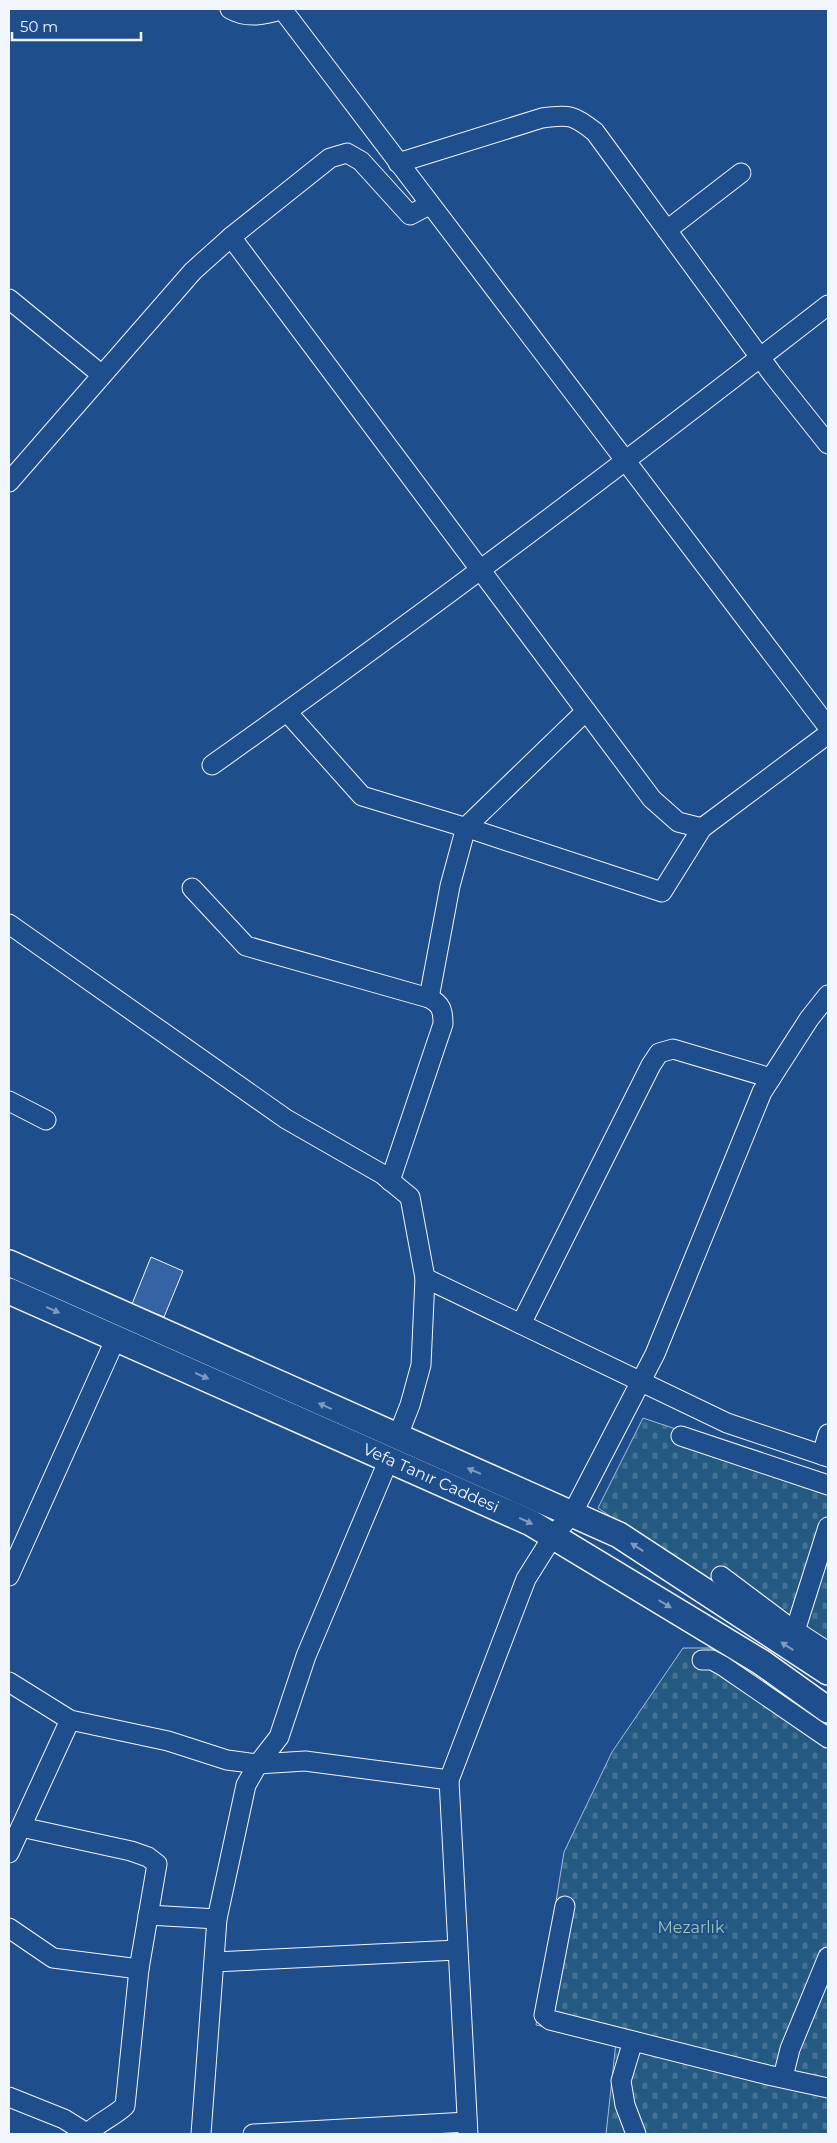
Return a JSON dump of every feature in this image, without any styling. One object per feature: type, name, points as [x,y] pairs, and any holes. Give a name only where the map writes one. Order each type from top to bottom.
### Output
[{"type":"main road","name":"Vefa Tanır Caddesi","points":[[9,1263],[393,1449],[531,1523],[761,1662],[828,1710]]},
{"type":"main road","name":"Vefa Tanır Caddesi","points":[[9,1291],[116,1338],[393,1449],[572,1514],[619,1535],[828,1672]]},
{"type":"street","points":[[230,9],[239,15],[263,15],[283,9],[429,205],[828,727]]},
{"type":"street","points":[[398,163],[542,118],[563,115],[577,118],[595,132],[761,358],[828,444]]},
{"type":"street","points":[[9,482],[194,271],[231,237],[330,158],[347,153],[361,161],[410,215],[429,205]]},
{"type":"street","points":[[667,230],[741,173]]},
{"type":"street","points":[[231,237],[652,799],[678,822],[702,828]]},
{"type":"street","points":[[9,299],[102,375]]},
{"type":"street","points":[[212,765],[480,571],[626,462],[828,305]]},
{"type":"street","points":[[430,998],[450,886],[466,827],[586,711]]},
{"type":"street","points":[[287,712],[362,796],[466,827],[662,892],[702,828],[828,734]]},
{"type":"street","points":[[192,888],[246,946],[430,998],[438,1003],[443,1011],[443,1024],[390,1182]]},
{"type":"street","points":[[9,924],[286,1119],[390,1182],[410,1197],[425,1278],[421,1365],[410,1405],[306,1656],[279,1737],[258,1764],[246,1785],[217,1919],[201,2134]]},
{"type":"street","points":[[253,2134],[467,2128],[449,1780],[526,1579],[553,1536],[572,1514],[654,1354],[762,1092],[809,1019],[828,995]]},
{"type":"street","points":[[521,1324],[650,1065],[659,1053],[673,1049],[771,1078]]},
{"type":"street","points":[[9,1101],[46,1120]]},
{"type":"street","points":[[425,1278],[727,1422],[825,1456],[828,1434]]},
{"type":"street","points":[[9,1576],[116,1338]]},
{"type":"street","points":[[681,1436],[828,1485]]},
{"type":"street","points":[[795,1631],[824,1556],[828,1527]]},
{"type":"street","points":[[721,1576],[795,1631],[828,1652]]},
{"type":"street","points":[[702,1660],[712,1660],[723,1666],[828,1738]]},
{"type":"street","points":[[9,1682],[70,1720],[168,1741],[227,1760],[258,1764],[304,1761],[449,1780]]},
{"type":"street","points":[[9,1853],[70,1720]]},
{"type":"street","points":[[9,2097],[64,2119],[88,2134],[103,2120],[116,2114],[125,2106],[139,1969],[158,1864],[148,1857],[131,1851],[21,1827]]},
{"type":"street","points":[[565,1906],[544,2015],[550,2020],[828,2088]]},
{"type":"street","points":[[148,1914],[217,1919]]},
{"type":"street","points":[[9,1928],[53,1958],[139,1969]]},
{"type":"street","points":[[214,1962],[457,1950]]},
{"type":"street","points":[[783,2077],[790,2049],[828,1957]]},
{"type":"street","points":[[633,2041],[620,2080],[625,2105],[636,2134]]},
{"type":"green space","points":[[643,1418],[828,1480],[828,1663],[598,1508]]},
{"type":"green space","name":"Mezarlık","points":[[683,1648],[711,1648],[828,1730],[828,2134],[606,2134],[616,2042],[536,2025],[564,1852],[612,1752]]},
{"type":"building","points":[[151,1257],[183,1271],[164,1317],[132,1304]]}]
